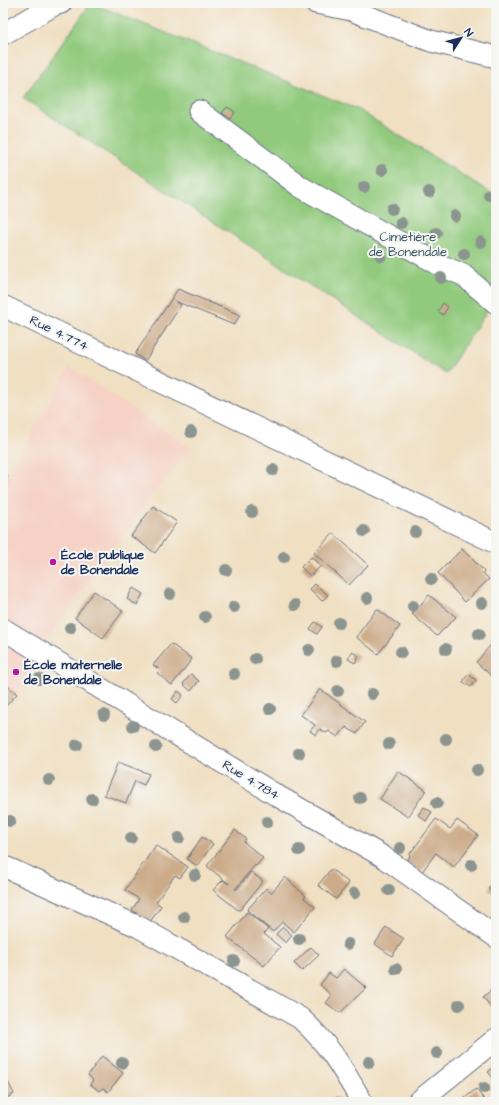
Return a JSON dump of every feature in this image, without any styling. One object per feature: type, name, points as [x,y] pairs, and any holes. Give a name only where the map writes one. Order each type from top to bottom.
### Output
[{"type":"street","points":[[316,3],[353,7],[431,41],[496,57]]},
{"type":"street","points":[[3,34],[57,4]]},
{"type":"street","points":[[199,111],[301,187],[440,265],[463,275],[496,303]]},
{"type":"street","name":"Rue 4.774","points":[[3,306],[496,543]]},
{"type":"street","name":"Rue 4.784","points":[[3,629],[276,795],[393,863],[496,937]]},
{"type":"street","points":[[3,866],[139,927],[300,1018],[318,1034],[332,1052],[362,1102]]},
{"type":"street","points":[[418,1102],[496,1039]]},
{"type":"shaded area","name":"École publique de Bonendale","points":[[69,367],[191,448],[151,496],[40,650],[17,694],[3,709],[3,474],[8,476]]},
{"type":"green space","name":"Cimetière de Bonendale","points":[[91,3],[357,109],[496,196],[496,297],[446,374],[23,98]]},
{"type":"building","points":[[227,107],[235,112],[230,118],[222,113]]},
{"type":"building","points":[[178,289],[240,315],[234,325],[175,301],[181,305],[145,361],[135,354]]},
{"type":"building","points":[[443,303],[448,307],[443,315],[438,311]]},
{"type":"building","points":[[3,474],[8,476],[3,485]]},
{"type":"building","points":[[153,506],[177,522],[155,553],[131,536]]},
{"type":"building","points":[[333,533],[368,565],[349,585],[314,553]]},
{"type":"building","points":[[462,549],[484,571],[483,573],[489,579],[465,602],[438,573]]},
{"type":"building","points":[[311,557],[321,566],[310,576],[301,567]]},
{"type":"building","points":[[315,584],[328,595],[322,601],[310,589]]},
{"type":"building","points":[[133,588],[143,594],[137,605],[127,599]]},
{"type":"building","points":[[94,591],[123,611],[103,638],[75,618]]},
{"type":"building","points":[[429,595],[456,617],[437,636],[412,614]]},
{"type":"building","points":[[377,609],[400,626],[378,654],[356,637]]},
{"type":"building","points":[[315,622],[322,627],[317,634],[310,629]]},
{"type":"building","points":[[496,639],[496,680],[476,662]]},
{"type":"building","points":[[171,644],[192,659],[172,685],[157,673],[160,670],[153,665]]},
{"type":"building","points":[[352,652],[359,656],[355,663],[348,659]]},
{"type":"building","points":[[191,674],[199,681],[191,691],[183,684]]},
{"type":"building","points":[[468,674],[476,680],[471,687],[463,682]]},
{"type":"building","points":[[3,682],[17,694],[3,709]]},
{"type":"building","points":[[320,689],[365,722],[357,734],[346,727],[338,737],[329,731],[326,733],[320,729],[316,735],[310,731],[315,725],[301,715]]},
{"type":"building","points":[[178,691],[183,695],[177,703],[172,699]]},
{"type":"building","points":[[118,762],[149,774],[144,785],[135,781],[126,803],[104,795]]},
{"type":"building","points":[[398,771],[426,790],[408,817],[380,799]]},
{"type":"building","points":[[424,807],[432,812],[426,821],[418,815]]},
{"type":"building","points":[[436,819],[450,829],[457,820],[478,835],[454,867],[436,853],[421,873],[406,862],[410,856],[409,855]]},
{"type":"building","points":[[235,830],[246,839],[244,842],[263,858],[256,866],[255,865],[235,889],[237,889],[251,872],[263,881],[240,910],[213,890],[223,880],[229,884],[207,866]]},
{"type":"building","points":[[202,837],[213,844],[197,866],[187,859]]},
{"type":"building","points":[[156,845],[188,867],[180,878],[175,875],[156,902],[161,906],[150,922],[132,910],[139,899],[125,890]]},
{"type":"building","points":[[496,861],[496,871],[491,866]]},
{"type":"building","points":[[331,869],[349,883],[336,899],[318,885]]},
{"type":"building","points":[[285,877],[306,896],[304,898],[315,907],[294,932],[282,922],[273,932],[247,910],[266,888],[271,893]]},
{"type":"building","points":[[496,879],[496,896],[488,889]]},
{"type":"building","points":[[247,912],[268,929],[264,934],[280,947],[264,966],[227,937]]},
{"type":"building","points":[[283,927],[292,935],[286,943],[276,934]]},
{"type":"building","points":[[386,927],[404,939],[392,956],[375,944]]},
{"type":"building","points":[[311,947],[319,955],[302,971],[294,963]]},
{"type":"building","points":[[344,969],[366,988],[340,1013],[326,1003],[332,995],[320,985],[329,973],[336,978]]},
{"type":"building","points":[[496,986],[496,1013],[483,997]]},
{"type":"building","points":[[102,1056],[123,1073],[108,1092],[103,1088],[99,1091],[90,1084],[93,1080],[88,1075]]},
{"type":"building","points":[[496,1065],[496,1081],[488,1072]]},
{"type":"building","points":[[3,1072],[14,1094],[3,1100]]},
{"type":"building","points":[[476,1089],[486,1102],[460,1102]]},
{"type":"building","points":[[338,1097],[340,1102],[327,1102]]},
{"type":"place","name":"École publique de Bonendale","points":[[53,562]]},
{"type":"place","name":"École maternelle de Bonendale","points":[[16,672]]}]
